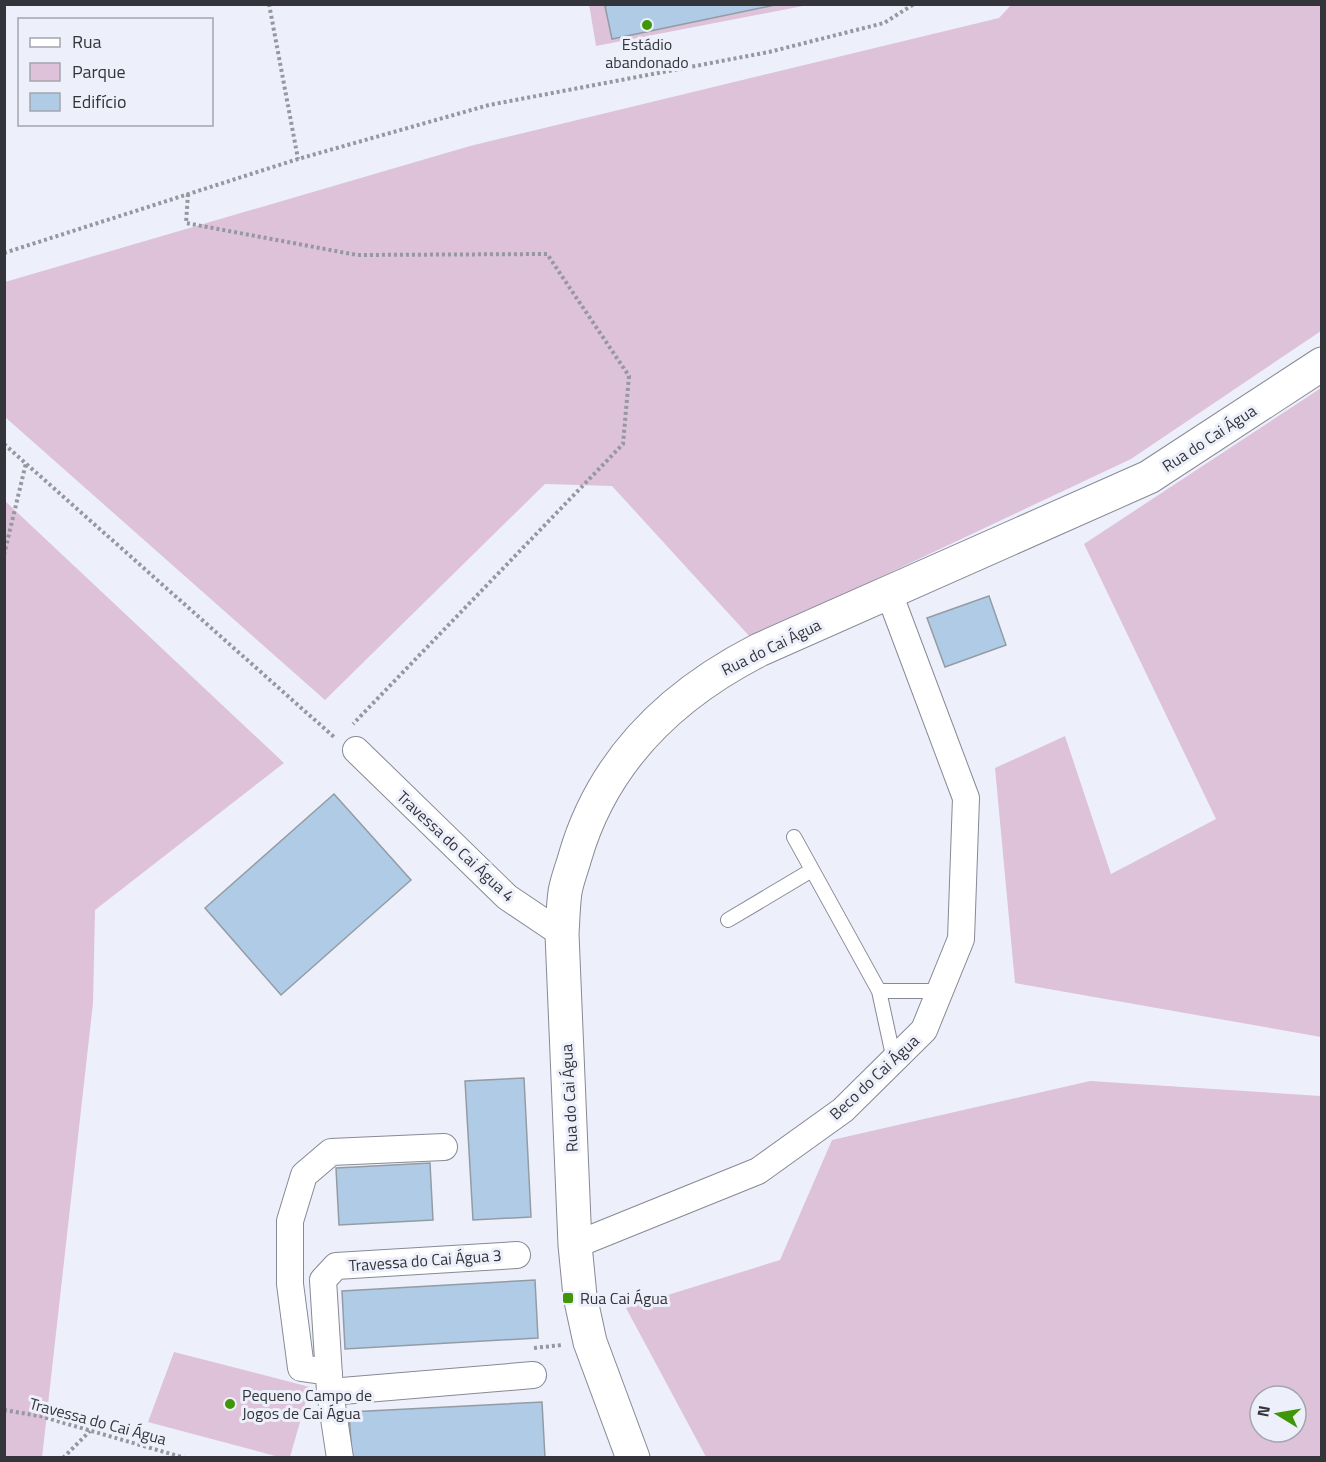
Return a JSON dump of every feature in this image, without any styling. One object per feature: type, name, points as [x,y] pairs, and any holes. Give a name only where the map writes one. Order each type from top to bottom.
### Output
[{"type":"street","name":"Rua do Cai Água","points":[[633,1458],[587,1330],[580,1296],[575,1245],[562,934],[565,891],[582,834],[608,780],[644,733],[688,693],[729,665],[1149,477],[1322,364]]},
{"type":"street","name":"Beco do Cai Água","points":[[575,1245],[758,1171],[843,1110],[924,1030],[961,939],[966,798],[890,593]]},
{"type":"street","name":"Travessa do Cai Água 4","points":[[347,745],[507,897],[562,934]]},
{"type":"street","points":[[444,1147],[331,1152],[304,1175],[290,1221],[290,1284],[301,1368],[329,1382],[533,1375]]},
{"type":"street","name":"Travessa do Cai Água 3","points":[[340,1458],[329,1382],[323,1280],[336,1266],[517,1255]]},
{"type":"lane","points":[[794,837],[879,991],[894,1060]]},
{"type":"lane","points":[[728,920],[812,870]]},
{"type":"lane","points":[[879,991],[940,991]]},
{"type":"path","points":[[269,4],[298,159]]},
{"type":"path","points":[[4,253],[298,159],[489,105],[781,49],[884,23],[914,4]]},
{"type":"path","points":[[4,444],[347,745],[623,444],[629,376],[547,254],[357,255],[186,223],[188,194]]},
{"type":"path","points":[[4,555],[26,463]]},
{"type":"path","name":"Travessa do Cai Água","points":[[4,1410],[40,1416],[185,1458]]},
{"type":"path","points":[[63,1458],[90,1431]]},
{"type":"green space","name":"Estádio abandonado","points":[[589,4],[808,5],[596,46]]},
{"type":"green space","points":[[1011,5],[1321,5],[1321,331],[1131,459],[751,638],[612,486],[545,484],[325,700],[5,417],[5,282],[470,146],[999,18]]},
{"type":"green space","points":[[1321,388],[1321,1037],[1015,983],[995,768],[1065,736],[1111,874],[1216,819],[1084,544]]},
{"type":"green space","points":[[4,500],[284,763],[95,910],[93,1003],[42,1458],[4,1457]]},
{"type":"green space","points":[[1090,1081],[1321,1096],[1321,1457],[706,1457],[626,1308],[780,1260],[832,1140]]},
{"type":"green space","name":"Pequeno Campo de Jogos de Cai Água","points":[[174,1352],[310,1387],[290,1457],[279,1457],[148,1422]]},
{"type":"building","name":"Estádio abandonado","points":[[611,4],[780,4],[612,39],[605,6]]},
{"type":"building","points":[[989,596],[1006,645],[945,667],[927,618]]},
{"type":"building","points":[[334,794],[411,880],[281,995],[205,908]]},
{"type":"building","points":[[524,1078],[531,1217],[473,1220],[465,1081]]},
{"type":"building","points":[[430,1163],[433,1220],[339,1225],[336,1168]]},
{"type":"building","points":[[535,1280],[538,1338],[345,1349],[342,1291]]},
{"type":"building","points":[[542,1402],[545,1458],[352,1458],[349,1412]]},
{"type":"place","name":"Estádio abandonado","points":[[647,25]]},
{"type":"place","name":"Rua Cai Água","points":[[568,1298]]},
{"type":"place","name":"Pequeno Campo de Jogos de Cai Água","points":[[230,1404]]}]
